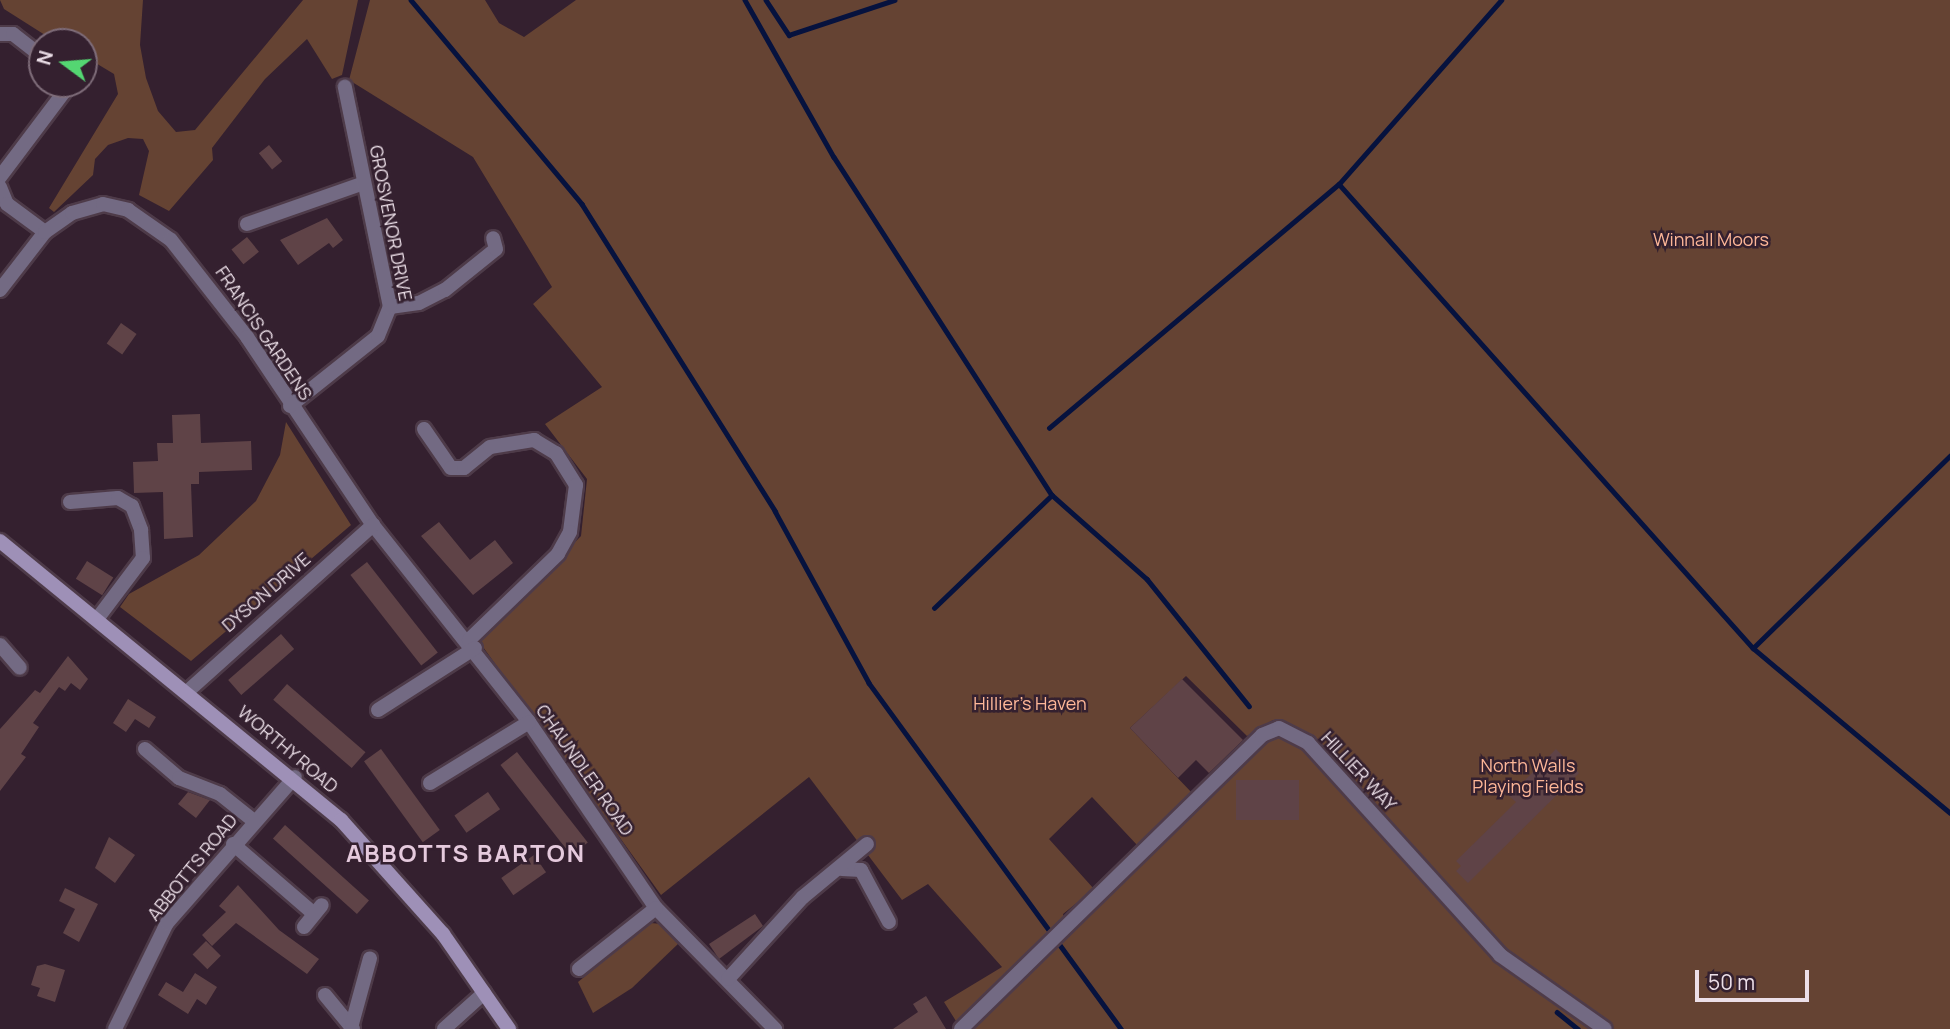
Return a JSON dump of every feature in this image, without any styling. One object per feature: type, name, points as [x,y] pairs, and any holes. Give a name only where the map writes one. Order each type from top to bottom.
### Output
[{"type":"main road","name":"WORTHY ROAD","points":[[0,541],[295,777],[372,853],[443,934],[509,1029]]},
{"type":"street","points":[[0,34],[13,34],[28,46]]},
{"type":"street","name":"GROSVENOR DRIVE","points":[[290,405],[377,336],[390,307],[345,88]]},
{"type":"street","points":[[0,177],[59,98]]},
{"type":"street","points":[[247,224],[364,183]]},
{"type":"street","points":[[0,187],[3,208],[45,232]]},
{"type":"street","name":"FRANCIS GARDENS","points":[[0,290],[45,232],[72,213],[103,204],[128,210],[171,240],[247,337],[290,405],[373,525]]},
{"type":"street","points":[[390,307],[419,303],[444,290],[496,249],[493,237]]},
{"type":"street","points":[[378,710],[472,644],[558,554],[570,533],[576,485],[556,453],[534,440],[490,447],[464,468],[451,468],[424,429]]},
{"type":"street","points":[[70,502],[118,498],[132,506],[141,530],[143,558],[97,619]]},
{"type":"street","name":"CHAUNDLER ROAD","points":[[373,525],[472,644],[529,722],[656,908],[775,1029]]},
{"type":"street","name":"DYSON DRIVE","points":[[188,691],[373,525]]},
{"type":"street","points":[[2,654],[20,668]]},
{"type":"street","points":[[430,783],[529,722]]},
{"type":"street","name":"HILLIER WAY","points":[[961,1029],[1066,923],[1262,735],[1279,728],[1308,743],[1500,955],[1605,1029]]},
{"type":"street","points":[[145,749],[179,778],[220,794],[254,821]]},
{"type":"street","name":"ABBOTTS ROAD","points":[[115,1029],[167,923],[233,844],[295,777]]},
{"type":"street","points":[[233,844],[318,909],[304,927]]},
{"type":"street","points":[[728,979],[803,897],[842,869],[867,844]]},
{"type":"street","points":[[842,869],[861,870],[889,922]]},
{"type":"street","points":[[579,969],[656,908]]},
{"type":"street","points":[[352,1026],[370,958]]},
{"type":"street","points":[[444,1029],[484,993]]},
{"type":"street","points":[[325,995],[352,1026]]},
{"type":"green space","points":[[0,0],[143,0],[140,45],[146,78],[158,111],[176,132],[195,130],[303,0],[358,0],[342,75],[332,79],[307,39],[265,79],[212,148],[213,160],[169,211],[139,195],[149,151],[143,139],[128,138],[108,145],[95,159],[93,175],[54,212],[49,208],[118,94],[114,74],[98,64],[98,28],[34,28],[4,9]]},
{"type":"green space","points":[[370,0],[485,0],[499,23],[524,37],[576,0],[1950,0],[1950,1029],[961,1029],[944,1002],[1002,967],[928,884],[902,900],[809,777],[661,895],[478,640],[581,536],[587,479],[545,424],[602,387],[533,304],[552,287],[473,157],[349,80]],"holes":[[[1186,676],[1247,736],[1273,720],[1279,728],[1065,923],[1063,914],[1094,889],[1049,839],[1092,797],[1138,846],[1193,794],[1130,728]]]},
{"type":"green space","points":[[286,422],[351,525],[191,661],[120,607],[129,594],[199,555],[256,501],[280,455]]},
{"type":"green space","points":[[650,923],[663,924],[679,943],[632,988],[593,1013],[578,982]]},
{"type":"building","points":[[269,145],[282,161],[272,170],[259,153]]},
{"type":"building","points":[[327,218],[343,240],[333,248],[329,243],[298,265],[280,240]]},
{"type":"building","points":[[247,237],[259,252],[243,264],[231,250]]},
{"type":"building","points":[[121,323],[137,334],[122,354],[107,343]]},
{"type":"building","points":[[200,414],[201,443],[251,441],[252,470],[199,472],[199,484],[191,484],[193,537],[164,539],[163,492],[134,493],[133,462],[158,461],[157,443],[173,443],[172,415]]},
{"type":"building","points":[[439,522],[470,560],[495,540],[513,563],[473,595],[421,536]]},
{"type":"building","points":[[87,561],[113,577],[102,595],[76,579]]},
{"type":"building","points":[[367,562],[438,653],[421,666],[350,575]]},
{"type":"building","points":[[281,634],[294,649],[241,695],[228,680]]},
{"type":"building","points":[[68,656],[88,679],[80,690],[71,683],[65,691],[59,687],[33,723],[39,727],[21,754],[26,757],[0,791],[0,729],[35,690],[40,693]]},
{"type":"building","points":[[1182,679],[1243,740],[1209,773],[1196,760],[1178,778],[1130,728]]},
{"type":"building","points":[[287,684],[365,752],[352,768],[273,700]]},
{"type":"building","points":[[128,699],[156,717],[149,728],[135,719],[126,732],[113,723]]},
{"type":"building","points":[[381,749],[440,830],[423,842],[364,761]]},
{"type":"building","points":[[1556,749],[1579,773],[1468,883],[1456,871],[1461,866],[1456,861],[1516,802],[1509,796]]},
{"type":"building","points":[[517,752],[588,843],[571,856],[500,765]]},
{"type":"building","points":[[1236,780],[1299,780],[1299,820],[1236,820]]},
{"type":"building","points":[[188,792],[210,800],[196,818],[178,804]]},
{"type":"building","points":[[488,792],[500,809],[466,833],[454,816]]},
{"type":"building","points":[[285,825],[369,901],[357,914],[273,838]]},
{"type":"building","points":[[109,837],[135,855],[115,883],[95,868]]},
{"type":"building","points":[[534,855],[546,872],[513,895],[501,878]]},
{"type":"building","points":[[238,885],[279,930],[319,959],[307,974],[236,923],[212,946],[202,935],[226,912],[219,906]]},
{"type":"building","points":[[65,888],[98,904],[79,942],[63,933],[75,909],[59,901]]},
{"type":"building","points":[[755,914],[763,926],[719,959],[709,944]]},
{"type":"building","points":[[206,941],[221,956],[207,969],[193,954]]},
{"type":"building","points":[[45,964],[65,970],[55,1002],[37,996],[40,988],[31,985],[37,966]]},
{"type":"building","points":[[195,973],[217,987],[206,1005],[197,999],[188,1014],[158,995],[166,982],[183,992]]},
{"type":"building","points":[[926,996],[946,1029],[893,1029],[918,1012],[913,1004]]},
{"type":"waterway","points":[[411,0],[582,204],[775,511],[869,683],[1121,1029]]},
{"type":"waterway","points":[[745,0],[834,157],[1052,495],[1147,579],[1249,706]]},
{"type":"waterway","points":[[766,0],[789,35],[894,0]]},
{"type":"waterway","points":[[1339,184],[1501,0]]},
{"type":"waterway","points":[[1049,428],[1339,184],[1753,648],[1950,813]]},
{"type":"waterway","points":[[1753,648],[1950,456]]},
{"type":"waterway","points":[[934,608],[1052,495]]},
{"type":"waterway","points":[[1557,1012],[1578,1029]]},
{"type":"district","name":"ABBOTTS BARTON","points":[[466,853]]},
{"type":"park label","name":"Winnall Moors","points":[[1711,239]]},
{"type":"park label","name":"Hillier's Haven","points":[[1030,703]]},
{"type":"park label","name":"North Walls Playing Fields","points":[[1528,776]]}]
